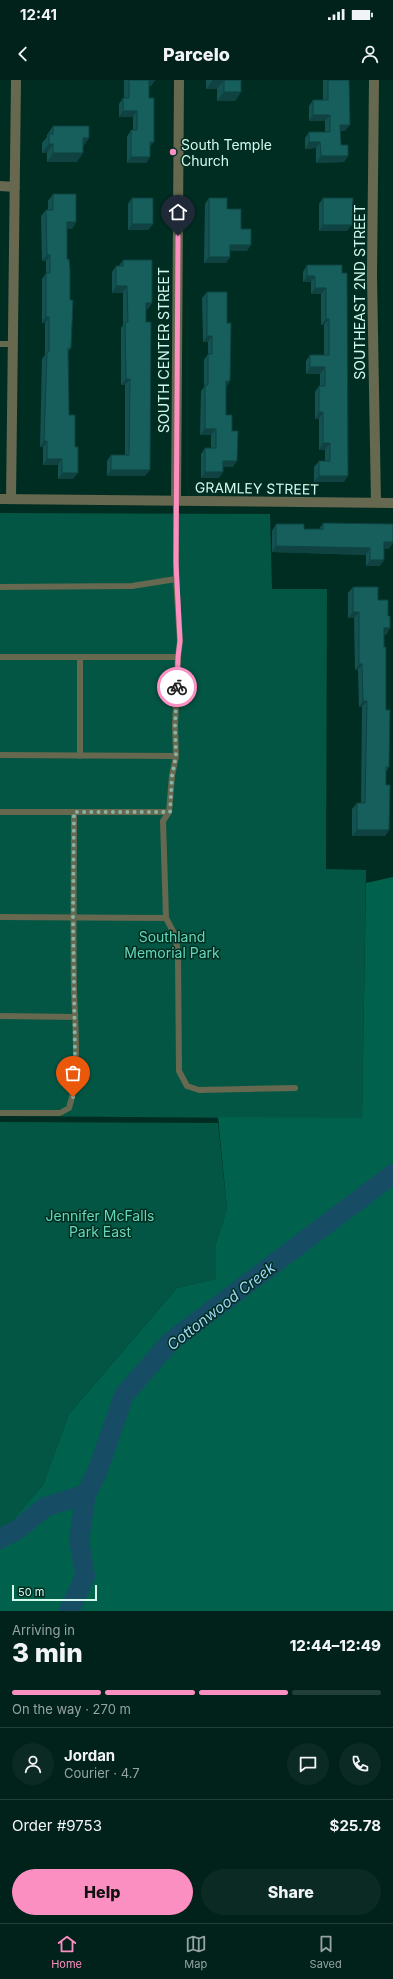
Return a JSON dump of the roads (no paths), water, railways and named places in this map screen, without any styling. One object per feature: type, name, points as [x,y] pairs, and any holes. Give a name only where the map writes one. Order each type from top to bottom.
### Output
[{"type":"street","points":[[11,499],[16,80]]},
{"type":"street","name":"SOUTH CENTER STREET","points":[[176,501],[179,80]]},
{"type":"street","name":"SOUTHEAST 2ND STREET","points":[[374,80],[372,276],[376,503]]},
{"type":"street","points":[[0,186],[15,187]]},
{"type":"street","name":"GRAMLEY STREET","points":[[0,499],[393,503]]},
{"type":"lane","points":[[0,344],[12,344]]},
{"type":"lane","points":[[176,501],[176,579],[180,641],[175,726],[176,756],[172,776],[170,812],[163,822],[166,918],[176,937],[179,988],[179,1071],[187,1086],[199,1090],[295,1088]]},
{"type":"lane","points":[[0,587],[132,586],[176,579]]},
{"type":"lane","points":[[0,656],[178,657]]},
{"type":"lane","points":[[80,657],[80,756]]},
{"type":"lane","points":[[0,756],[176,756]]},
{"type":"lane","points":[[0,812],[170,812]]},
{"type":"lane","points":[[0,1113],[60,1113],[69,1108],[73,1097],[75,1054],[73,917],[74,812]]},
{"type":"lane","points":[[0,917],[166,918]]},
{"type":"lane","points":[[0,1016],[75,1017]]},
{"type":"waterway","name":"Cottonwood Creek","points":[[0,1539],[17,1530],[45,1507],[86,1494],[98,1470],[124,1395],[170,1342],[393,1174]]},
{"type":"waterway","points":[[69,1611],[85,1576],[79,1540],[86,1494]]},
{"type":"place","name":"South Temple Church","points":[[173,152]]},
{"type":"park label","name":"Southland Memorial Park","points":[[172,944]]},
{"type":"park label","name":"Jennifer McFalls Park East","points":[[100,1224]]}]
